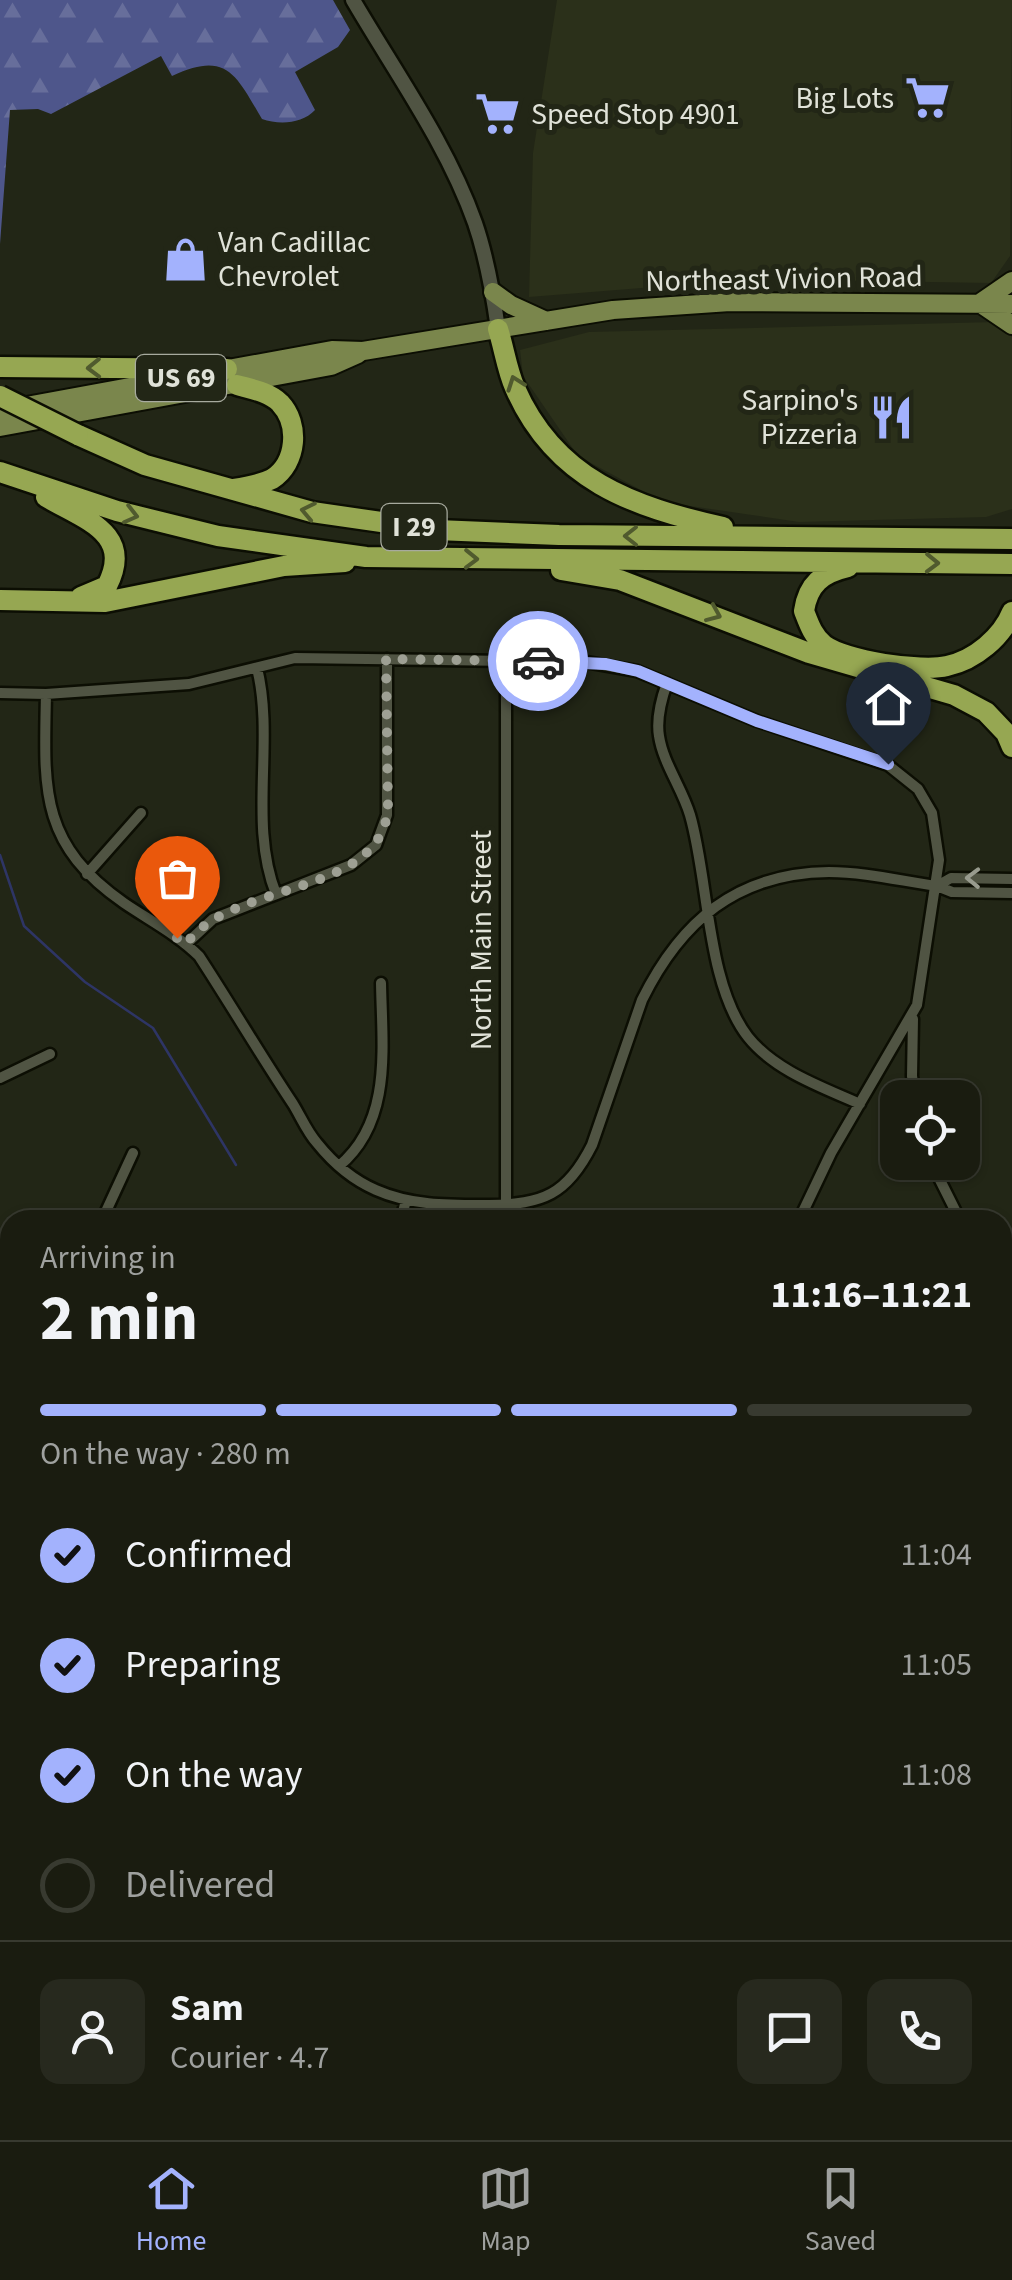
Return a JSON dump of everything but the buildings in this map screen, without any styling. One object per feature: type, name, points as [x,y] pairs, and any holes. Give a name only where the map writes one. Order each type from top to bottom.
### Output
[{"type":"highway","points":[[498,329],[514,384],[530,420],[584,474],[644,508],[764,536]]},
{"type":"highway","points":[[0,368],[232,377],[269,395],[281,404],[292,426],[286,465],[275,477],[260,484],[230,490]]},
{"type":"highway","name":"I 29","points":[[0,396],[145,465],[312,512],[438,530],[560,536],[1006,539]]},
{"type":"highway","points":[[0,596],[91,595],[107,586],[116,558],[113,544],[102,530],[2,473]]},
{"type":"highway","name":"I 29","points":[[2,473],[117,511],[218,536],[366,556],[1006,564]]},
{"type":"highway","points":[[0,596],[105,602],[284,566],[422,558]]},
{"type":"highway","points":[[520,560],[620,580],[809,653],[954,695],[986,712],[1006,733],[1012,747]]},
{"type":"highway","points":[[874,562],[832,571],[812,585],[804,611],[816,638],[828,648],[848,656],[896,664],[945,667],[990,644],[1012,612]]},
{"type":"main road","points":[[1012,280],[979,304],[1012,325]]},
{"type":"main road","points":[[492,292],[546,322]]},
{"type":"main road","name":"Northeast Vivion Road","points":[[498,329],[614,310],[730,302],[1012,304]]},
{"type":"main road","name":"US 69","points":[[0,411],[331,366],[363,351],[498,329]]},
{"type":"main road","name":"US 69","points":[[0,427],[232,377]]},
{"type":"street","points":[[353,0],[454,174],[475,224],[498,329]]},
{"type":"street","points":[[0,694],[188,684],[295,658],[606,664],[638,671],[757,721],[888,764],[918,789],[932,813],[940,860],[914,1015],[913,1080]]},
{"type":"street","points":[[186,944],[213,919],[356,862],[379,839],[388,808],[386,659]]},
{"type":"street","name":"North Main Street","points":[[506,661],[506,1210]]},
{"type":"street","points":[[257,668],[265,717],[264,834],[269,876],[276,894]]},
{"type":"street","points":[[666,683],[659,716],[660,740],[689,811],[725,994],[750,1039],[795,1074],[860,1104]]},
{"type":"street","points":[[46,694],[49,808],[65,849],[118,899],[186,944],[224,994],[315,1142],[339,1166],[370,1187],[406,1200],[444,1205],[506,1205],[544,1198],[566,1184],[582,1166],[592,1144],[642,1000],[666,958],[718,902],[758,885],[826,872],[936,886],[952,892],[1012,893]]},
{"type":"street","points":[[88,874],[141,813]]},
{"type":"street","points":[[936,886],[951,878],[1012,879]]},
{"type":"street","points":[[706,898],[718,902]]},
{"type":"street","points":[[697,921],[712,927]]},
{"type":"street","points":[[339,1166],[358,1146],[375,1115],[380,1090],[381,983]]},
{"type":"street","points":[[805,1210],[831,1153],[914,1015]]},
{"type":"street","points":[[897,1042],[912,1047]]},
{"type":"street","points":[[0,1078],[50,1054]]},
{"type":"street","points":[[110,1210],[133,1152]]},
{"type":"street","points":[[940,1180],[955,1210]]},
{"type":"street","points":[[404,1210],[406,1200]]},
{"type":"shaded area","points":[[557,0],[1012,0],[1010,256],[991,283],[691,278],[654,287],[529,297],[533,153]]},
{"type":"shaded area","points":[[996,322],[1012,337],[1012,509],[986,517],[799,522],[663,502],[578,456],[523,376],[520,350],[589,332]]},
{"type":"green space","points":[[0,0],[333,0],[350,30],[338,47],[295,72],[315,110],[297,121],[262,119],[228,71],[206,66],[172,76],[161,56],[51,114],[38,109],[10,110],[0,244]]},
{"type":"waterway","points":[[0,855],[24,926],[85,982],[153,1028],[236,1165]]},
{"type":"way so far","points":[[177,938],[186,944],[213,919],[350,865],[376,844],[388,808],[386,659],[538,661]]},
{"type":"place","name":"Big Lots","points":[[927,98]]},
{"type":"place","name":"Speed Stop 4901","points":[[498,114]]},
{"type":"place","name":"Van Cadillac Chevrolet","points":[[185,259]]},
{"type":"place","name":"Sarpino's Pizzeria","points":[[891,417]]},
{"type":"route","points":[[538,661],[586,662],[638,671],[757,721],[888,764]]}]
